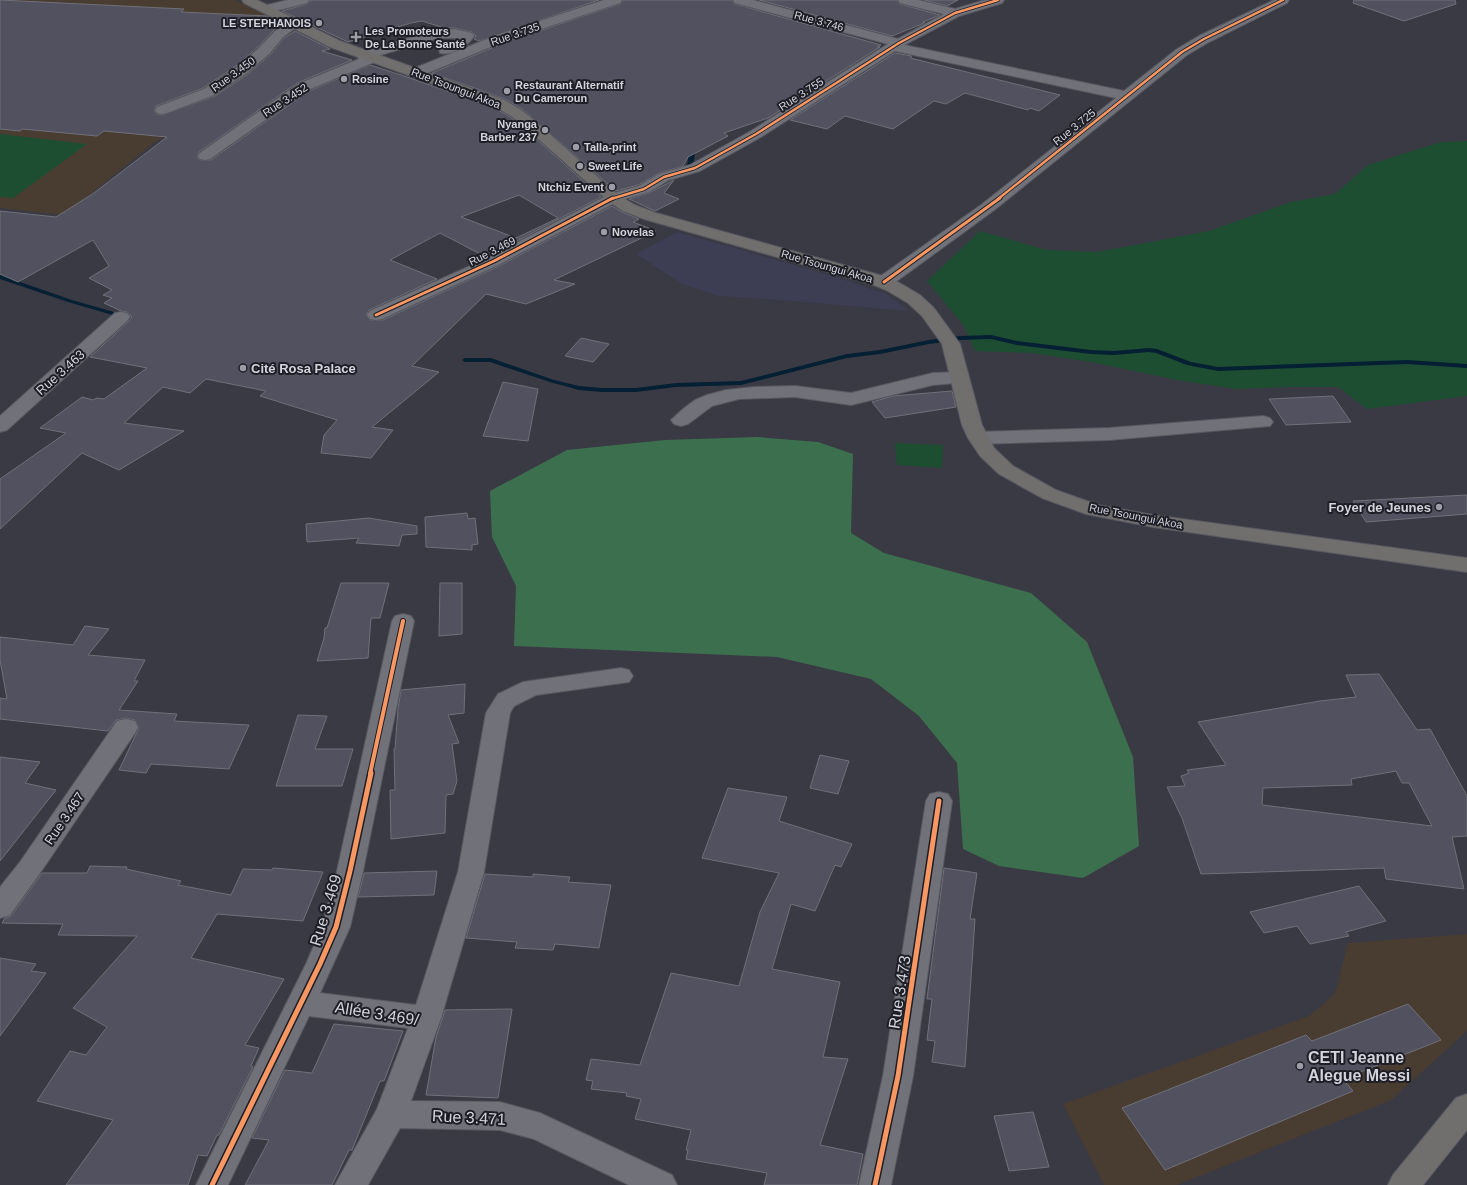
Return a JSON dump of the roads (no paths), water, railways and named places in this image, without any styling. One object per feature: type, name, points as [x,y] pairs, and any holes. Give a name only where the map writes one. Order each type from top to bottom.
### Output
[{"type":"main road","name":"Rue Tsoungui Akoa","points":[[248,0],[336,44],[368,57],[499,103],[516,113],[613,198],[629,208],[650,216],[884,282],[914,299],[928,312],[951,344],[972,425],[978,438],[988,452],[1006,470],[1049,494],[1093,510],[1153,521],[1244,535],[1467,565]]},
{"type":"main road","points":[[1404,1185],[1467,1107]]},
{"type":"street","points":[[267,9],[303,0]]},
{"type":"street","name":"Rue 3.735","points":[[410,71],[501,38],[616,0]]},
{"type":"street","name":"Rue 3.746","points":[[739,0],[896,45],[1127,96]]},
{"type":"street","points":[[904,0],[955,13]]},
{"type":"street","name":"Rue 3.755","points":[[613,198],[644,189],[664,177],[695,168],[756,134],[896,45],[955,13],[998,0]]},
{"type":"street","name":"Rue 3.725","points":[[884,282],[986,208],[1182,52],[1204,39],[1283,0]]},
{"type":"street","name":"Rue 3.450","points":[[162,110],[209,92],[242,70],[265,50],[279,34],[295,24]]},
{"type":"street","name":"Rue 3.452","points":[[205,156],[303,87],[368,57],[393,47],[446,33],[468,36],[463,42],[421,56]]},
{"type":"street","points":[[393,47],[421,56],[410,71]]},
{"type":"street","name":"Rue 3.469","points":[[376,315],[494,261],[613,198]]},
{"type":"street","name":"Rue 3.463","points":[[0,426],[121,317]]},
{"type":"street","points":[[680,420],[705,402],[722,396],[785,391],[804,392],[839,399],[850,398],[933,379],[960,378]]},
{"type":"street","points":[[978,438],[1109,434],[1263,422]]},
{"type":"street","name":"Rue 3.469","points":[[212,1185],[301,1003],[336,926],[350,870],[403,621]]},
{"type":"street","points":[[426,1018],[471,872],[498,713],[506,700],[531,688],[621,676]]},
{"type":"street","name":"Rue 3.467","points":[[0,907],[29,869],[126,727]]},
{"type":"street","name":"Rue 3.473","points":[[874,1185],[898,1076],[939,801]]},
{"type":"street","name":"Allée 3.469/","points":[[301,1003],[426,1018],[391,1114]]},
{"type":"street","points":[[351,1185],[391,1114]]},
{"type":"street","name":"Rue 3.471","points":[[391,1114],[500,1116],[540,1127],[661,1185]]},
{"type":"waterway","points":[[690,165],[692,154]]},
{"type":"waterway","points":[[0,277],[70,301],[140,321]]},
{"type":"waterway","points":[[465,360],[491,360],[552,381],[579,388],[602,390],[636,390],[676,385],[741,383],[847,356],[880,352],[929,342],[960,338],[991,337],[1017,343],[1091,352],[1114,353],[1149,350],[1157,351],[1189,364],[1218,369],[1407,362],[1467,366]]},
{"type":"place","name":"LE STEPHANOIS","points":[[319,23]]},
{"type":"place","name":"Les Promoteurs De La Bonne Santé","points":[[356,37]]},
{"type":"place","name":"Rosine","points":[[344,79]]},
{"type":"place","name":"Restaurant Alternatif Du Cameroun","points":[[507,91]]},
{"type":"place","name":"Nyanga Barber 237","points":[[545,130]]},
{"type":"place","name":"Talla-print","points":[[576,147]]},
{"type":"place","name":"Sweet Life","points":[[580,166]]},
{"type":"place","name":"Ntchiz Event","points":[[612,187]]},
{"type":"place","name":"Novelas","points":[[604,232]]},
{"type":"place","name":"Cité Rosa Palace","points":[[243,368]]},
{"type":"place","name":"Foyer de Jeunes","points":[[1439,507]]},
{"type":"place","name":"CETI Jeanne Alegue Messi","points":[[1300,1066]]}]
